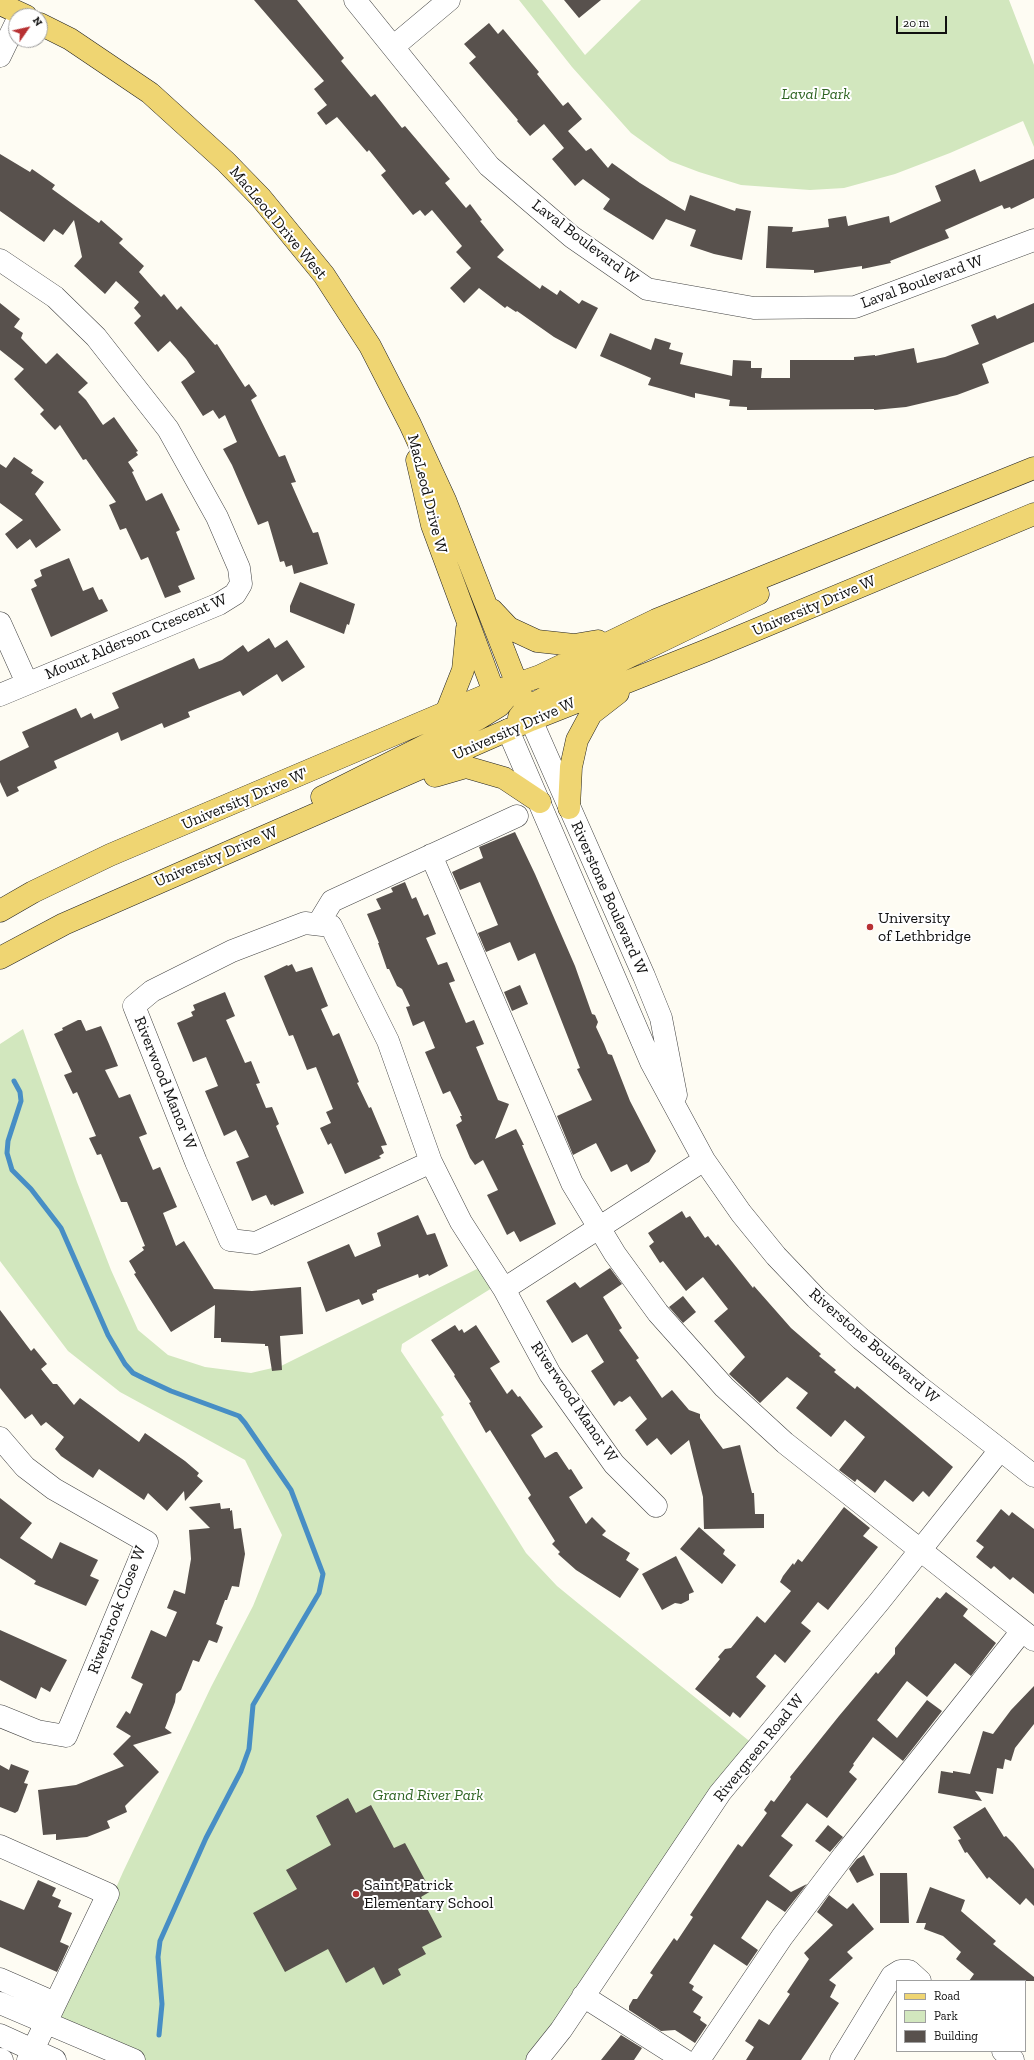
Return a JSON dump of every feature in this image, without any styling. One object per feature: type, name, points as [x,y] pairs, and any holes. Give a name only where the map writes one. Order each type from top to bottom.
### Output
[{"type":"main road","name":"MacLeod Drive West","points":[[48,28],[90,52],[150,93],[226,162],[261,198],[291,233],[346,308],[370,346],[410,424]]},
{"type":"main road","name":"MacLeod Drive W","points":[[410,424],[445,500],[517,684]]},
{"type":"main road","name":"MacLeod Drive W","points":[[410,424],[432,525],[497,699]]},
{"type":"main road","points":[[173,876],[237,836],[336,790],[478,719],[497,699],[517,684],[540,676],[624,635],[1034,468]]},
{"type":"main road","name":"University Drive W","points":[[0,958],[64,924],[508,730],[529,714],[640,676],[705,651],[1034,514]]},
{"type":"main road","points":[[529,714],[599,671],[828,561],[895,525]]},
{"type":"main road","points":[[483,596],[497,618],[509,628],[536,641],[574,645],[624,635]]},
{"type":"main road","points":[[446,713],[463,670],[468,624]]},
{"type":"main road","points":[[569,808],[571,766],[577,740],[591,714],[640,676]]},
{"type":"main road","name":"Riverstone Boulevard W","points":[[517,684],[529,714]]},
{"type":"main road","name":"Riverstone Boulevard W","points":[[497,699],[508,730]]},
{"type":"main road","name":"University Drive W'","points":[[0,911],[33,892],[110,855],[446,713],[497,699]]},
{"type":"main road","points":[[299,822],[410,784],[466,767],[504,778],[540,802]]},
{"type":"street","name":"Laval Boulevard W","points":[[355,0],[489,166],[572,236],[647,289],[754,308],[855,307],[1034,240]]},
{"type":"street","points":[[393,47],[449,0]]},
{"type":"street","points":[[0,56],[8,40]]},
{"type":"street","name":"Mount Alderson Crescent W","points":[[0,260],[55,297],[96,337],[168,429],[217,517],[239,568],[241,584],[235,594],[219,604],[0,695]]},
{"type":"street","points":[[0,623],[27,683]]},
{"type":"street","name":"Riverstone Boulevard W","points":[[529,714],[661,1018],[680,1118]]},
{"type":"street","name":"Riverstone Boulevard W","points":[[508,730],[651,1062],[704,1160],[741,1213],[776,1256],[816,1298],[861,1339],[912,1381],[1034,1476]]},
{"type":"street","points":[[318,924],[332,901],[517,816]]},
{"type":"street","points":[[431,855],[572,1183],[615,1254],[658,1313],[724,1387],[785,1443],[1028,1635],[844,1855],[782,1937],[699,2060]]},
{"type":"street","name":"Riverwood Manor W","points":[[431,1162],[256,1243],[230,1240],[196,1162],[134,1006],[152,990],[232,951],[305,923],[331,926],[388,1041],[431,1162],[461,1222],[504,1289],[550,1374],[609,1458],[656,1506]]},
{"type":"street","points":[[504,1289],[704,1160]]},
{"type":"street","name":"Riverbrook Close W","points":[[0,1438],[25,1466],[54,1489],[147,1542],[66,1736],[37,1731],[0,1716]]},
{"type":"street","name":"Rivergreen Road W","points":[[537,2060],[561,2030],[720,1793],[920,1550],[1000,1450]]},
{"type":"street","points":[[0,1846],[108,1894],[44,2023],[30,2055]]},
{"type":"street","points":[[840,2060],[892,1976],[900,1971],[909,1971],[919,1980]]},
{"type":"street","points":[[0,1979],[55,2003]]},
{"type":"street","points":[[584,1996],[684,2060]]},
{"type":"street","points":[[0,2003],[134,2060]]},
{"type":"street","points":[[0,2035],[30,2055],[55,2060]]},
{"type":"street","points":[[1004,2052],[1013,2060]]},
{"type":"green space","name":"Laval Park","points":[[519,0],[542,0],[585,55],[641,0],[1009,0],[1034,65],[1034,147],[1023,121],[950,153],[895,174],[844,188],[810,190],[741,185],[670,161],[631,133],[572,67]]},
{"type":"green space","name":"Grand River Park","points":[[23,1029],[77,1182],[111,1270],[138,1330],[168,1355],[205,1367],[251,1373],[281,1366],[487,1264],[500,1283],[402,1344],[401,1351],[444,1415],[441,1417],[526,1553],[557,1586],[758,1748],[537,2060],[134,2060],[54,2027],[123,1872],[211,1687],[253,1606],[282,1535],[245,1460],[120,1392],[68,1351],[0,1261],[0,1044]]},
{"type":"building","points":[[254,0],[297,0],[344,58],[341,61],[371,97],[375,94],[402,128],[405,126],[450,179],[445,183],[466,208],[470,204],[482,220],[480,221],[504,250],[497,257],[540,289],[542,285],[557,295],[560,290],[579,304],[582,300],[598,308],[576,349],[554,337],[517,311],[516,312],[507,306],[505,308],[479,288],[464,303],[450,288],[471,268],[456,252],[462,246],[432,210],[425,216],[420,210],[413,215],[381,175],[386,171],[369,150],[367,152],[337,117],[326,125],[317,113],[327,105],[314,89],[324,81]]},
{"type":"building","points":[[564,0],[601,0],[579,18]]},
{"type":"building","points":[[489,23],[498,34],[503,29],[539,72],[537,74],[563,106],[568,102],[582,119],[568,131],[586,151],[591,148],[608,168],[612,163],[640,183],[685,211],[690,195],[735,211],[736,208],[751,211],[742,260],[714,254],[690,246],[696,230],[666,219],[653,240],[603,209],[610,199],[583,179],[575,186],[552,159],[564,148],[544,124],[530,136],[469,63],[476,57],[464,44]]},
{"type":"building","points":[[0,154],[30,172],[32,169],[55,185],[52,189],[99,223],[101,220],[123,239],[119,243],[144,266],[139,272],[161,297],[164,294],[177,310],[181,306],[215,345],[217,344],[245,387],[249,384],[257,396],[251,400],[279,457],[285,455],[296,482],[291,483],[313,533],[318,532],[328,564],[294,574],[292,565],[286,567],[284,561],[280,562],[268,521],[258,525],[232,465],[223,449],[237,442],[225,415],[219,419],[213,410],[203,416],[181,382],[195,372],[186,359],[170,341],[158,352],[134,323],[141,316],[134,308],[139,302],[116,281],[105,294],[74,266],[82,257],[74,220],[63,235],[54,229],[44,242],[0,211]]},
{"type":"building","points":[[1034,159],[1034,198],[1011,209],[1010,207],[1004,209],[1002,205],[945,230],[949,238],[890,261],[891,263],[862,269],[862,266],[814,273],[814,270],[766,268],[768,226],[793,227],[792,232],[829,227],[828,219],[846,216],[848,226],[889,216],[890,223],[941,201],[935,186],[975,169],[980,182]]},
{"type":"building","points":[[0,303],[20,319],[14,327],[23,333],[21,338],[46,364],[57,353],[88,383],[78,392],[86,400],[103,425],[114,417],[138,451],[136,452],[138,455],[128,462],[134,471],[132,472],[146,501],[162,493],[180,530],[176,532],[195,579],[178,586],[181,592],[165,598],[148,557],[141,560],[126,528],[120,530],[109,505],[116,502],[86,459],[83,460],[60,425],[55,430],[40,414],[44,410],[14,379],[24,369],[0,350]]},
{"type":"building","points":[[1034,303],[1034,342],[982,364],[989,383],[957,395],[906,407],[874,410],[747,410],[747,407],[729,406],[730,400],[695,393],[695,398],[648,385],[651,378],[600,356],[610,333],[651,350],[655,338],[671,343],[669,349],[683,353],[680,364],[732,376],[733,360],[751,361],[751,368],[762,368],[761,378],[790,378],[790,360],[854,360],[854,357],[875,356],[914,348],[917,363],[945,357],[979,344],[971,325],[995,315],[997,319]]},
{"type":"building","points":[[14,457],[33,470],[31,473],[44,482],[35,494],[61,530],[36,548],[30,539],[17,549],[5,534],[23,520],[0,503],[0,464],[6,468]]},
{"type":"building","points":[[69,558],[83,591],[93,587],[99,600],[102,599],[108,611],[51,637],[31,589],[37,586],[34,580],[42,576],[40,570]]},
{"type":"building","points":[[300,582],[355,604],[349,625],[347,624],[344,634],[290,612],[290,606]]},
{"type":"building","points":[[269,638],[275,648],[287,640],[305,667],[282,682],[277,674],[243,696],[240,691],[188,712],[190,717],[164,728],[162,723],[121,741],[118,732],[54,761],[57,768],[17,787],[19,791],[7,797],[0,782],[0,761],[29,747],[22,732],[76,708],[81,718],[91,713],[94,719],[119,708],[112,693],[194,658],[199,669],[222,660],[243,645],[248,652]]},
{"type":"building","points":[[515,832],[575,966],[592,1014],[595,1015],[598,1022],[596,1027],[608,1054],[612,1055],[630,1101],[656,1151],[649,1162],[631,1172],[627,1164],[611,1172],[596,1143],[573,1155],[557,1116],[592,1100],[577,1069],[580,1068],[535,953],[518,961],[510,942],[486,952],[478,933],[498,925],[480,882],[460,890],[452,872],[483,858],[479,847]]},
{"type":"building","points":[[405,882],[412,899],[416,897],[424,916],[428,914],[436,934],[426,938],[438,965],[447,962],[455,981],[449,983],[466,1023],[474,1020],[484,1044],[476,1047],[498,1100],[509,1104],[495,1139],[516,1129],[556,1224],[520,1242],[514,1231],[507,1235],[487,1195],[498,1190],[483,1160],[475,1165],[470,1158],[456,1125],[462,1121],[460,1116],[462,1116],[450,1091],[443,1094],[425,1052],[435,1048],[424,1021],[413,1026],[406,1007],[410,1006],[402,989],[397,986],[389,969],[387,969],[379,943],[367,914],[381,909],[376,899],[393,892],[391,888]]},
{"type":"building","points":[[292,964],[296,972],[312,967],[328,1006],[321,1009],[333,1036],[339,1033],[359,1082],[357,1083],[369,1108],[371,1107],[387,1145],[381,1146],[384,1153],[379,1156],[381,1158],[345,1174],[331,1143],[328,1145],[320,1128],[331,1123],[326,1112],[333,1109],[316,1067],[307,1070],[293,1035],[289,1036],[264,976]]},
{"type":"building","points":[[520,985],[528,1004],[512,1011],[504,992]]},
{"type":"building","points":[[225,992],[235,1016],[226,1020],[245,1063],[251,1061],[260,1083],[256,1084],[266,1108],[272,1107],[279,1124],[276,1126],[304,1193],[274,1206],[273,1204],[271,1205],[266,1195],[252,1201],[236,1162],[249,1157],[236,1130],[224,1136],[205,1091],[218,1086],[206,1057],[193,1062],[177,1023],[193,1016],[191,1012],[195,1010],[193,1005]]},
{"type":"building","points":[[78,1020],[81,1020],[86,1031],[101,1026],[109,1044],[118,1066],[105,1070],[119,1098],[130,1094],[147,1134],[139,1137],[153,1170],[160,1167],[177,1207],[163,1213],[176,1246],[184,1241],[214,1289],[252,1291],[301,1287],[303,1334],[280,1336],[282,1370],[272,1371],[268,1346],[265,1346],[265,1344],[221,1342],[221,1338],[214,1338],[215,1305],[171,1332],[134,1274],[136,1273],[129,1261],[144,1250],[142,1247],[145,1246],[127,1202],[121,1202],[101,1154],[97,1155],[89,1138],[96,1136],[77,1092],[73,1094],[64,1075],[72,1072],[54,1034]]},
{"type":"building","points":[[682,1211],[686,1218],[690,1216],[705,1238],[708,1236],[716,1246],[718,1244],[753,1288],[754,1286],[791,1328],[821,1354],[819,1356],[836,1370],[834,1372],[855,1389],[857,1386],[953,1467],[929,1497],[923,1491],[913,1502],[885,1480],[875,1493],[857,1479],[855,1482],[839,1470],[865,1437],[845,1420],[831,1437],[796,1408],[808,1393],[787,1377],[760,1403],[729,1374],[745,1357],[714,1321],[728,1309],[703,1277],[686,1291],[663,1261],[660,1263],[649,1246],[654,1242],[648,1233]]},
{"type":"building","points":[[418,1215],[427,1235],[435,1233],[448,1266],[429,1276],[428,1274],[419,1278],[418,1274],[377,1290],[377,1292],[372,1294],[374,1300],[362,1305],[359,1299],[326,1312],[307,1262],[349,1244],[355,1257],[381,1246],[377,1233]]},
{"type":"building","points":[[610,1268],[622,1284],[603,1297],[622,1328],[619,1330],[639,1358],[636,1360],[662,1398],[672,1390],[689,1410],[700,1414],[700,1418],[723,1449],[740,1445],[752,1493],[754,1493],[755,1514],[764,1514],[764,1528],[704,1529],[703,1497],[689,1440],[671,1455],[657,1438],[647,1446],[635,1430],[647,1419],[630,1396],[622,1402],[619,1401],[614,1406],[591,1371],[604,1362],[587,1334],[572,1343],[546,1301],[575,1282],[580,1288]]},
{"type":"building","points":[[683,1296],[696,1312],[683,1323],[669,1307]]},
{"type":"building","points":[[0,1310],[31,1351],[34,1348],[47,1364],[41,1369],[53,1384],[57,1384],[74,1405],[80,1398],[139,1442],[145,1433],[185,1461],[199,1473],[197,1476],[203,1481],[185,1501],[184,1491],[167,1511],[148,1493],[144,1500],[99,1469],[93,1478],[61,1456],[55,1449],[64,1437],[46,1422],[41,1426],[32,1414],[25,1419],[0,1388]]},
{"type":"building","points":[[455,1325],[459,1331],[462,1329],[464,1333],[476,1325],[500,1362],[490,1368],[507,1394],[512,1389],[518,1397],[520,1396],[543,1427],[531,1435],[545,1458],[557,1452],[569,1470],[571,1469],[583,1488],[569,1497],[586,1524],[592,1517],[606,1531],[602,1535],[630,1553],[626,1560],[639,1569],[620,1598],[576,1570],[558,1554],[560,1552],[552,1544],[555,1541],[528,1498],[531,1495],[490,1430],[486,1433],[469,1403],[471,1402],[431,1340]]},
{"type":"building","points":[[0,1498],[32,1523],[20,1538],[52,1559],[60,1542],[98,1560],[90,1576],[99,1580],[86,1606],[34,1584],[36,1581],[0,1558]]},
{"type":"building","points":[[220,1503],[221,1509],[230,1508],[230,1511],[232,1510],[234,1529],[241,1528],[245,1554],[239,1587],[232,1586],[227,1600],[225,1600],[216,1624],[223,1627],[217,1643],[209,1640],[199,1662],[193,1660],[181,1690],[176,1694],[175,1702],[165,1728],[172,1733],[133,1745],[159,1772],[125,1806],[127,1812],[107,1821],[110,1828],[87,1837],[56,1840],[56,1834],[43,1835],[38,1790],[76,1785],[124,1766],[113,1754],[131,1736],[116,1727],[126,1711],[130,1714],[143,1684],[131,1678],[151,1630],[166,1637],[177,1612],[167,1608],[174,1590],[185,1594],[191,1559],[189,1530],[210,1528],[189,1507]]},
{"type":"building","points":[[844,1507],[870,1528],[863,1536],[878,1547],[828,1610],[818,1602],[801,1623],[811,1631],[785,1663],[775,1654],[756,1677],[766,1686],[740,1718],[733,1712],[730,1717],[695,1689],[720,1659],[718,1657],[725,1649],[731,1648],[757,1616],[765,1623],[791,1591],[780,1582],[783,1576],[798,1559],[802,1562]]},
{"type":"building","points":[[1001,1509],[1009,1516],[1012,1512],[1034,1529],[1034,1594],[1013,1577],[1010,1580],[994,1566],[991,1569],[976,1557],[984,1547],[976,1541]]},
{"type":"building","points":[[699,1527],[725,1550],[723,1554],[736,1565],[722,1584],[680,1549]]},
{"type":"building","points":[[676,1556],[694,1592],[689,1594],[689,1600],[681,1604],[675,1603],[662,1610],[642,1574]]},
{"type":"building","points":[[946,1592],[968,1609],[963,1616],[996,1643],[971,1676],[955,1663],[927,1697],[907,1681],[877,1720],[897,1738],[927,1700],[942,1711],[903,1761],[873,1737],[853,1764],[854,1765],[849,1772],[857,1779],[827,1818],[807,1803],[781,1836],[793,1845],[769,1876],[791,1892],[807,1884],[785,1912],[767,1900],[741,1938],[758,1950],[747,1966],[714,1944],[689,1983],[694,1986],[692,1990],[703,1997],[693,2012],[701,2017],[700,2020],[707,2025],[695,2043],[675,2030],[661,2031],[629,2010],[629,2006],[633,1999],[637,1999],[653,1975],[650,1973],[674,1938],[677,1941],[693,1917],[690,1915],[738,1844],[742,1847],[767,1813],[764,1810],[771,1800],[774,1802],[791,1779],[790,1777],[876,1672],[878,1674],[895,1654],[895,1648],[937,1597],[940,1599]]},
{"type":"building","points":[[0,1630],[67,1660],[50,1692],[41,1687],[36,1699],[0,1680]]},
{"type":"building","points":[[1034,1686],[1034,1724],[1015,1748],[1011,1761],[1005,1759],[1003,1769],[997,1768],[993,1794],[975,1791],[982,1801],[938,1793],[941,1771],[953,1773],[953,1771],[970,1774],[983,1731],[993,1734],[1011,1710]]},
{"type":"building","points":[[11,1764],[29,1771],[24,1783],[28,1784],[18,1811],[15,1813],[0,1807],[0,1765],[9,1770]]},
{"type":"building","name":"Saint Patrick Elementary School","points":[[348,1798],[356,1813],[371,1805],[394,1848],[405,1843],[431,1891],[421,1897],[442,1937],[422,1947],[426,1954],[398,1969],[401,1975],[383,1985],[374,1967],[346,1983],[328,1949],[285,1972],[253,1913],[297,1889],[286,1870],[331,1845],[316,1816]]},
{"type":"building","points":[[985,1807],[1004,1837],[1006,1836],[1013,1843],[1034,1869],[1034,1906],[1026,1898],[1020,1905],[989,1877],[987,1879],[967,1852],[965,1853],[958,1840],[961,1839],[953,1827]]},
{"type":"building","points":[[828,1825],[843,1837],[830,1852],[815,1841]]},
{"type":"building","points":[[864,1855],[874,1875],[857,1883],[849,1869],[857,1859]]},
{"type":"building","points":[[880,1873],[907,1873],[909,1923],[880,1923]]},
{"type":"building","points":[[38,1880],[56,1888],[52,1896],[61,1900],[58,1907],[72,1913],[60,1942],[69,1946],[57,1972],[0,1947],[0,1900],[24,1910]]},
{"type":"building","points":[[930,1887],[965,1900],[961,1911],[996,1941],[993,1944],[1034,1977],[1034,1981],[970,1980],[974,1974],[956,1959],[961,1952],[943,1936],[924,1929],[926,1923],[916,1923]]},
{"type":"building","points":[[829,1895],[847,1909],[853,1903],[874,1929],[847,1952],[853,1958],[829,1980],[836,1985],[830,1997],[839,2003],[801,2060],[746,2060],[754,2047],[745,2041],[759,2019],[769,2025],[790,1994],[787,1992],[809,1959],[804,1953],[833,1925],[817,1912]]},
{"type":"building","points":[[621,2035],[642,2048],[634,2060],[601,2060]]},
{"type":"waterway","points":[[14,1081],[20,1092],[21,1101],[8,1141],[7,1153],[12,1170],[31,1189],[61,1228],[108,1335],[125,1364],[133,1373],[171,1391],[239,1416],[291,1490],[323,1574],[319,1593],[253,1705],[249,1749],[241,1771],[206,1838],[160,1941],[158,1957],[162,2004],[159,2035]]},
{"type":"place","name":"University of Lethbridge","points":[[870,927]]},
{"type":"place","name":"Saint Patrick Elementary School","points":[[356,1894]]}]
